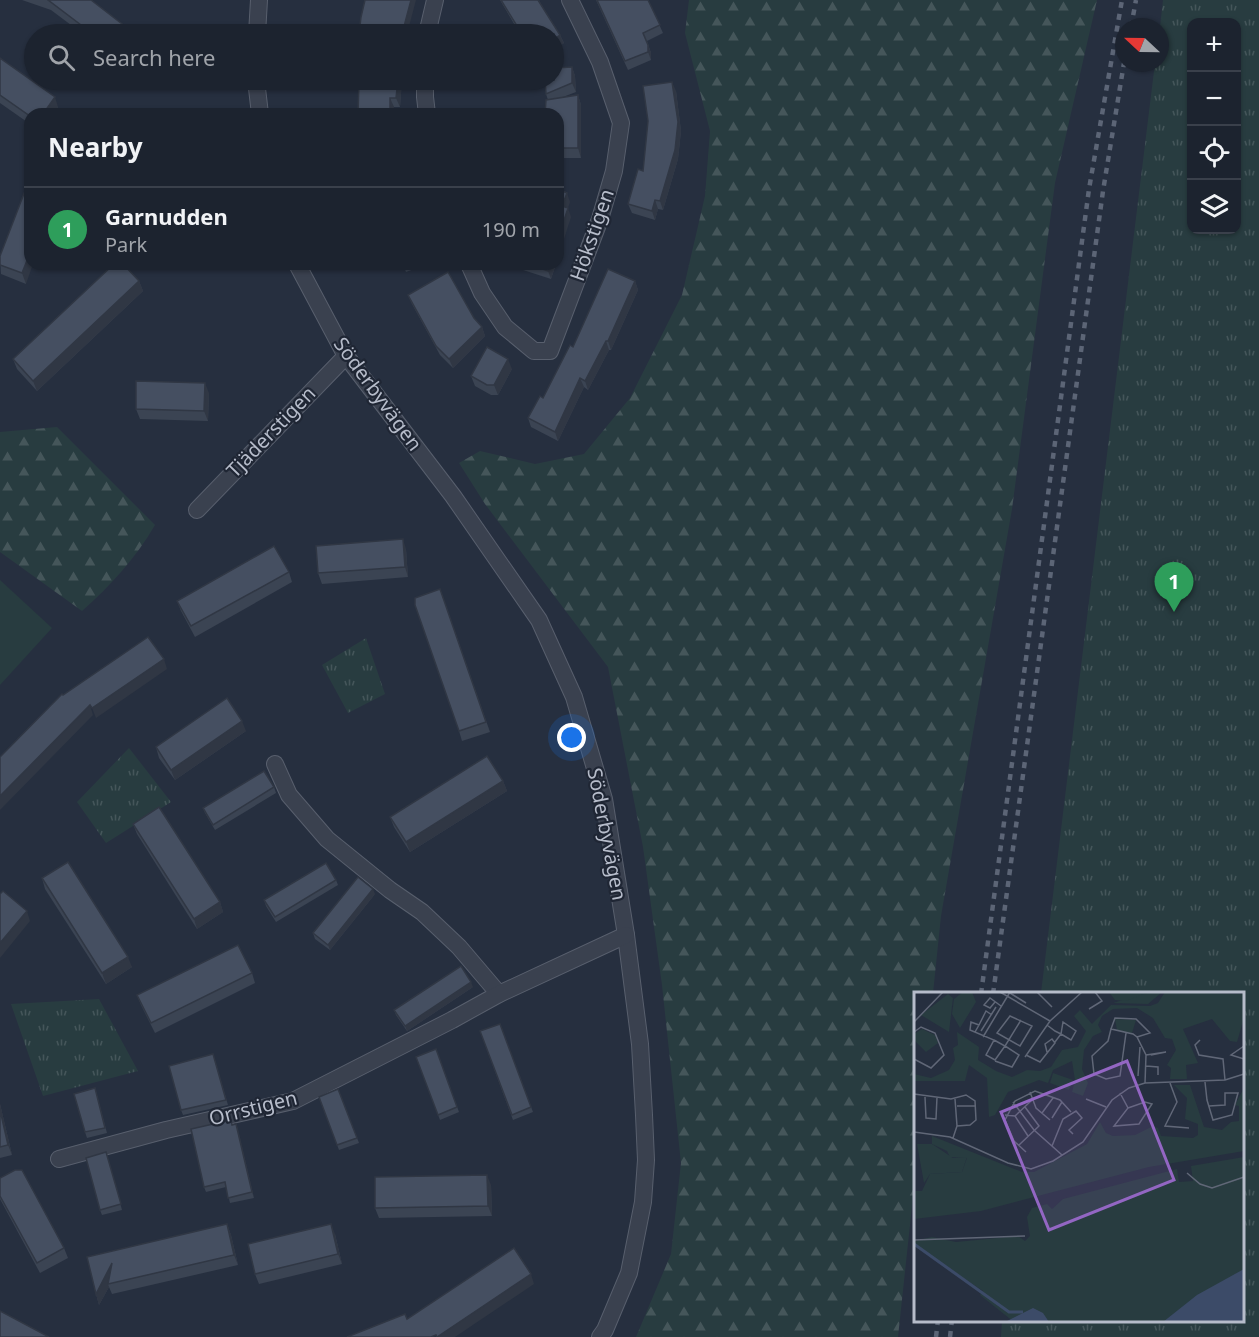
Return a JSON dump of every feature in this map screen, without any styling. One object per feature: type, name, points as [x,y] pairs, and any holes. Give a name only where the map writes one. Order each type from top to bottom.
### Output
[{"type":"street","points":[[258,24],[259,0]]},
{"type":"street","points":[[429,24],[435,0]]},
{"type":"street","name":"Hökstigen","points":[[472,270],[482,293],[505,327],[534,351],[550,351],[600,219],[614,171],[621,123],[600,62],[570,0]]},
{"type":"street","points":[[257,90],[259,108]]},
{"type":"street","points":[[424,90],[426,108]]},
{"type":"street","name":"Söderbyvägen","points":[[300,270],[346,356],[453,496],[539,620],[574,697],[604,799],[626,935],[640,1044],[646,1160],[643,1202],[629,1273],[600,1337]]},
{"type":"street","name":"Tjäderstigen","points":[[197,510],[346,356]]},
{"type":"street","points":[[275,764],[289,795],[327,839],[422,912],[459,947],[499,993]]},
{"type":"street","name":"Orrstigen","points":[[59,1159],[166,1130],[293,1101],[452,1020],[499,993],[626,935]]},
{"type":"green space","points":[[689,0],[1097,0],[1055,183],[1012,509],[941,916],[933,992],[914,992],[914,1187],[898,1337],[636,1337],[671,1254],[681,1163],[662,985],[643,847],[608,667],[485,504],[459,463],[480,451],[535,464],[584,454],[630,398],[682,295],[705,196],[710,131],[685,33]]},
{"type":"green space","points":[[1163,0],[1259,0],[1259,1337],[1001,1337],[1002,1322],[1244,1322],[1244,992],[1041,992],[1154,72],[1169,72],[1169,18],[1161,18]]},
{"type":"green space","points":[[57,427],[155,525],[122,571],[82,611],[0,552],[0,432]]},
{"type":"green space","points":[[0,580],[52,628],[0,685]]},
{"type":"green space","points":[[366,638],[385,694],[348,713],[322,665]]},
{"type":"green space","points":[[129,748],[171,802],[106,843],[77,802]]},
{"type":"green space","points":[[99,999],[138,1071],[43,1096],[11,1004]]},
{"type":"building","points":[[48,0],[91,0],[122,24],[80,24]]},
{"type":"building","points":[[365,0],[411,0],[405,24],[360,24]]},
{"type":"building","points":[[501,0],[538,0],[553,24],[516,24]]},
{"type":"building","points":[[597,0],[648,0],[660,25],[643,33],[648,52],[625,61]]},
{"type":"building","points":[[0,58],[24,75],[24,90],[45,90],[55,97],[47,108],[24,108],[24,112],[0,95]]},
{"type":"building","points":[[564,67],[572,67],[572,83],[564,86]]},
{"type":"building","points":[[672,82],[678,122],[675,150],[660,201],[655,200],[652,211],[628,204],[638,169],[643,171],[648,121],[643,86]]},
{"type":"building","points":[[359,90],[397,90],[396,98],[390,98],[390,108],[358,108]]},
{"type":"building","points":[[578,95],[578,148],[564,148],[564,108],[545,108],[546,100]]},
{"type":"building","points":[[24,194],[24,268],[22,273],[0,265],[0,256]]},
{"type":"building","points":[[564,207],[568,208],[564,220]]},
{"type":"building","points":[[608,269],[635,281],[608,341],[585,381],[580,378],[555,432],[528,418],[540,396],[543,398],[570,345],[573,347]]},
{"type":"building","points":[[108,270],[129,270],[139,281],[33,381],[13,359]]},
{"type":"building","points":[[448,272],[474,318],[482,327],[449,359],[436,346],[408,295]]},
{"type":"building","points":[[487,347],[508,359],[494,385],[487,385],[471,376]]},
{"type":"building","points":[[136,381],[205,383],[204,411],[136,409]]},
{"type":"building","points":[[403,539],[405,567],[318,573],[316,546]]},
{"type":"building","points":[[274,546],[289,572],[191,626],[177,601]]},
{"type":"building","points":[[440,589],[486,722],[459,731],[415,605],[415,598]]},
{"type":"building","points":[[148,637],[164,659],[92,708],[90,705],[0,796],[0,757],[62,694]]},
{"type":"building","points":[[227,698],[242,721],[171,770],[156,747]]},
{"type":"building","points":[[487,756],[503,781],[406,842],[390,817]]},
{"type":"building","points":[[264,771],[274,787],[213,825],[203,808]]},
{"type":"building","points":[[159,807],[220,902],[194,919],[133,824]]},
{"type":"building","points":[[68,862],[128,957],[102,973],[42,878]]},
{"type":"building","points":[[326,863],[336,880],[275,917],[264,900]]},
{"type":"building","points":[[358,877],[373,889],[328,945],[313,933]]},
{"type":"building","points":[[3,891],[27,911],[0,943],[0,894]]},
{"type":"building","points":[[238,945],[252,973],[151,1023],[137,995]]},
{"type":"building","points":[[461,966],[471,982],[405,1026],[394,1010]]},
{"type":"building","points":[[500,1024],[531,1107],[512,1115],[480,1031]]},
{"type":"building","points":[[436,1049],[457,1107],[438,1115],[416,1057]]},
{"type":"building","points":[[213,1054],[226,1100],[181,1110],[169,1066]]},
{"type":"building","points":[[95,1088],[105,1128],[85,1132],[74,1094]]},
{"type":"building","points":[[338,1089],[357,1138],[337,1145],[319,1097]]},
{"type":"building","points":[[0,1110],[8,1145],[0,1147]]},
{"type":"building","points":[[231,1120],[232,1125],[236,1124],[252,1192],[228,1198],[225,1182],[204,1187],[191,1129]]},
{"type":"building","points":[[106,1152],[121,1204],[100,1210],[86,1158]]},
{"type":"building","points":[[15,1170],[22,1170],[64,1248],[37,1263],[0,1196],[0,1178]]},
{"type":"building","points":[[487,1175],[488,1206],[375,1208],[375,1177]]},
{"type":"building","points":[[227,1224],[234,1255],[108,1284],[112,1263],[96,1294],[87,1257]]},
{"type":"building","points":[[331,1224],[338,1254],[255,1274],[248,1244]]},
{"type":"building","points":[[514,1248],[531,1274],[437,1337],[436,1335],[431,1337],[347,1337],[405,1314],[407,1319]]},
{"type":"building","points":[[0,1311],[49,1337],[0,1337]]},
{"type":"railway","points":[[981,992],[1089,189],[1122,0]]},
{"type":"railway","points":[[1133,18],[1136,0]]},
{"type":"railway","points":[[993,992],[1103,191],[1123,72]]},
{"type":"railway","points":[[936,1337],[938,1322]]},
{"type":"railway","points":[[950,1337],[952,1322]]},
{"type":"place","name":"Garnudden","points":[[1174,612]]}]
